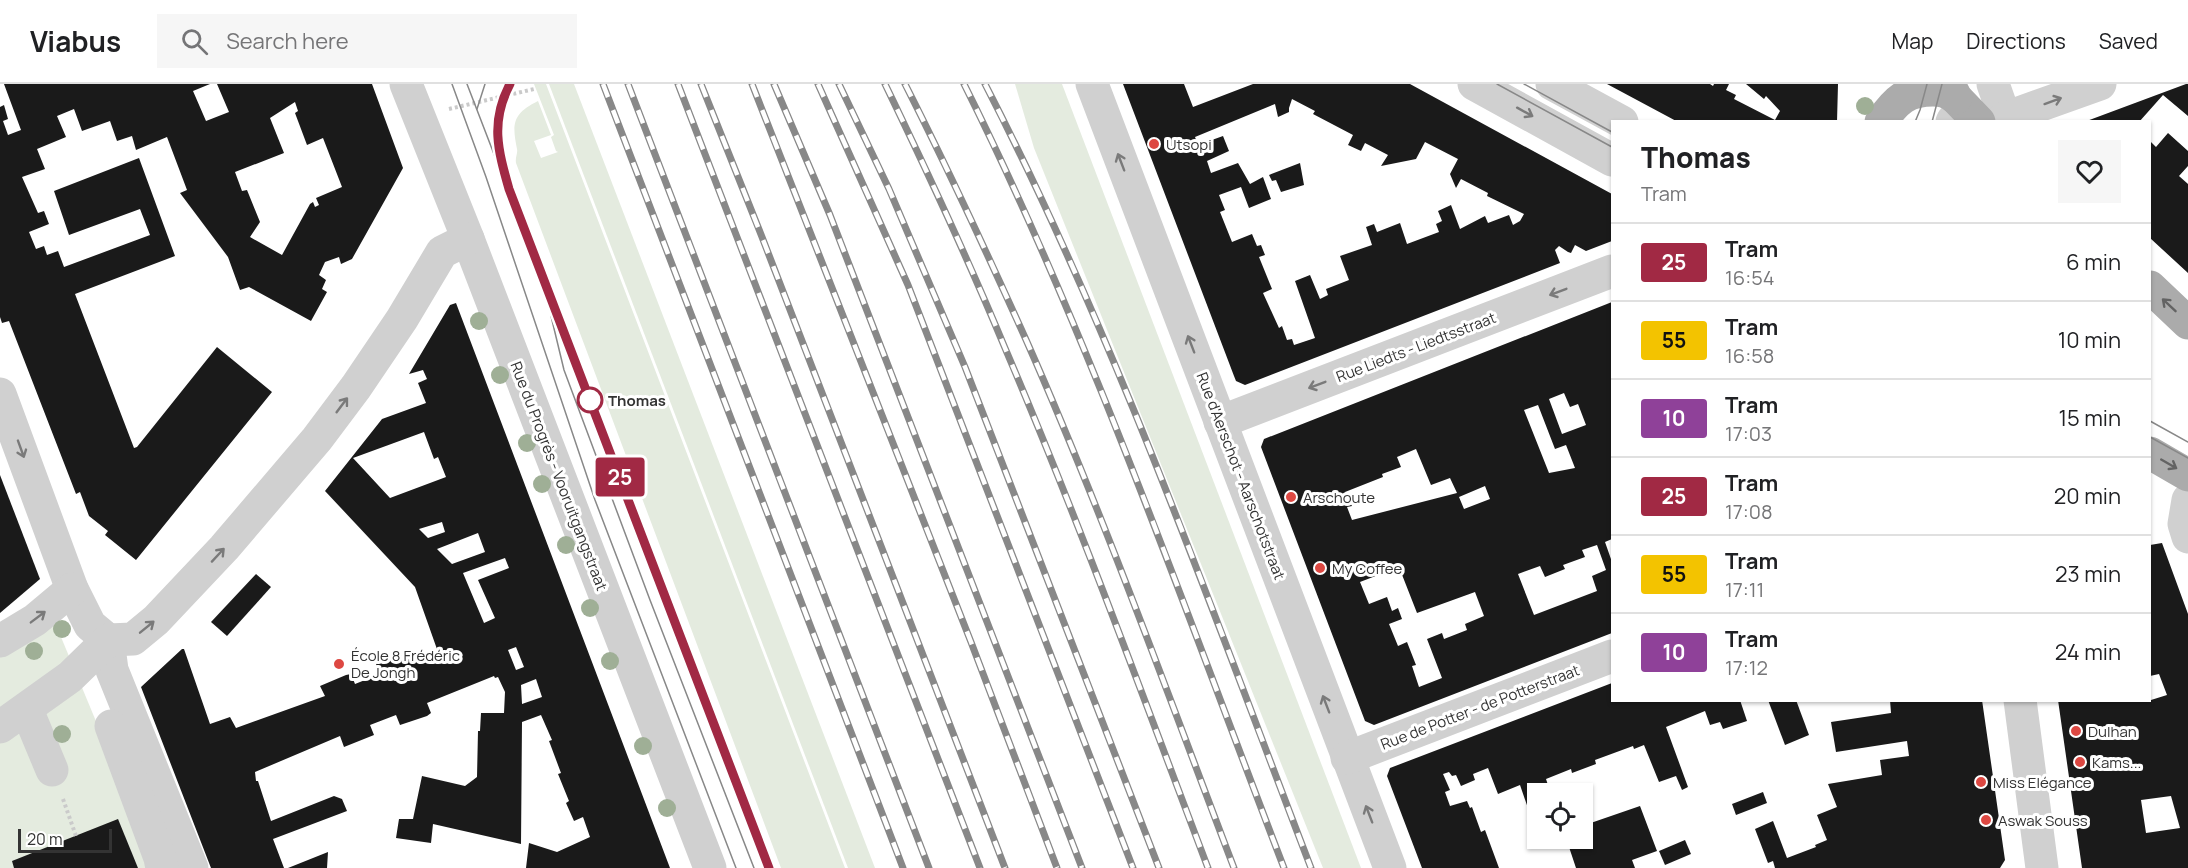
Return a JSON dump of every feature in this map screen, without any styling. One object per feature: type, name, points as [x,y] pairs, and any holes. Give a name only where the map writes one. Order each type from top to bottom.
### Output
[{"type":"main road","points":[[1884,105],[1913,92],[1942,90],[1949,92],[1971,112]]},
{"type":"main road","points":[[2151,288],[2188,322]]},
{"type":"main road","points":[[2151,454],[2188,475]]},
{"type":"street","name":"Rue du Progrès - Vooruitgangstraat","points":[[406,84],[710,868]]},
{"type":"street","name":"Rue d'Aerschot - Aarschotstraat","points":[[1092,84],[1390,868]]},
{"type":"street","points":[[1474,84],[1611,159]]},
{"type":"street","points":[[1552,84],[1618,120]]},
{"type":"street","points":[[1971,112],[1993,84]]},
{"type":"street","points":[[1971,112],[2100,84]]},
{"type":"street","points":[[0,727],[27,710],[98,651],[133,639],[156,620],[224,548],[317,439],[402,319],[442,252],[468,239]]},
{"type":"street","name":"Rue Liedts - Liedtsstraat","points":[[1220,422],[1611,271]]},
{"type":"street","points":[[0,394],[72,589],[90,625],[162,868]]},
{"type":"street","points":[[2188,500],[2184,524],[2188,537]]},
{"type":"street","points":[[0,641],[35,620],[72,589]]},
{"type":"street","points":[[98,651],[112,670],[192,868]]},
{"type":"street","name":"Rue de Potter - de Potterstraat","points":[[1347,758],[1611,656]]},
{"type":"street","points":[[2020,702],[2042,868]]},
{"type":"street","points":[[27,710],[52,770]]},
{"type":"path","points":[[419,117],[534,89]]},
{"type":"path","points":[[52,770],[76,836]]},
{"type":"shaded area","points":[[534,84],[546,84],[845,868],[781,868],[516,163],[516,120],[523,110],[538,101],[551,135],[534,141],[541,158],[558,152],[551,137],[554,135]]},
{"type":"shaded area","points":[[549,84],[574,84],[875,868],[848,868]]},
{"type":"shaded area","points":[[1015,84],[1062,84],[1361,868],[1323,868],[1034,148]]},
{"type":"shaded area","points":[[56,625],[157,868],[0,868],[0,650]]},
{"type":"building","points":[[4,84],[210,84],[193,91],[206,121],[229,112],[217,84],[372,84],[403,168],[352,259],[341,264],[339,257],[325,262],[319,275],[326,280],[322,289],[327,292],[311,321],[249,287],[240,290],[228,257],[180,193],[187,190],[167,137],[136,150],[132,136],[117,141],[110,121],[82,131],[74,109],[57,116],[66,137],[37,149],[45,169],[22,177],[38,213],[44,211],[49,224],[29,232],[36,249],[44,246],[47,255],[58,251],[64,267],[150,235],[140,209],[69,235],[54,191],[139,158],[175,256],[75,294],[134,448],[217,347],[272,392],[136,560],[105,535],[108,531],[89,516],[80,492],[76,494],[9,321],[2,323],[0,317],[0,107],[4,105],[8,119],[3,121],[8,135],[21,130]],"holes":[[[295,102],[298,111],[295,113],[307,145],[323,138],[342,187],[316,198],[319,205],[315,207],[313,202],[310,204],[282,255],[250,237],[260,222],[247,190],[242,191],[235,172],[284,153],[270,118]]]},
{"type":"building","points":[[1123,84],[1184,84],[1193,107],[1253,84],[1410,84],[1611,193],[1611,241],[1586,251],[1575,245],[1571,253],[1559,246],[1555,250],[1560,263],[1245,385],[1236,381]],"holes":[[[1292,99],[1315,111],[1313,114],[1353,135],[1348,145],[1361,151],[1365,143],[1388,155],[1381,166],[1416,159],[1425,142],[1458,159],[1450,174],[1456,188],[1461,179],[1488,193],[1487,196],[1524,214],[1520,221],[1513,225],[1509,215],[1488,223],[1485,216],[1460,229],[1451,205],[1438,211],[1442,221],[1436,224],[1439,232],[1407,244],[1400,223],[1377,232],[1374,224],[1366,227],[1372,245],[1340,256],[1349,280],[1326,289],[1328,295],[1320,299],[1310,275],[1295,281],[1315,338],[1294,345],[1292,339],[1287,340],[1282,326],[1279,328],[1263,293],[1272,289],[1259,257],[1265,255],[1261,245],[1257,246],[1252,234],[1232,242],[1220,212],[1225,210],[1219,195],[1241,187],[1249,208],[1271,199],[1263,177],[1250,184],[1238,163],[1211,173],[1207,161],[1229,151],[1223,136],[1198,145],[1195,137],[1275,104],[1278,117],[1289,112]]]},
{"type":"building","points":[[1607,84],[1710,84],[1713,86],[1714,84],[1729,84],[1726,90],[1736,95],[1734,99],[1775,120],[1674,120]]},
{"type":"building","points":[[1746,84],[1838,84],[1837,120],[1775,120],[1780,111],[1766,96],[1764,99]]},
{"type":"building","points":[[2188,84],[2188,116],[2163,95],[2141,120],[2089,120]]},
{"type":"building","points":[[2168,133],[2188,151],[2188,166],[2179,176],[2188,184],[2188,273],[2151,239],[2151,142],[2156,147]]},
{"type":"building","points":[[1300,163],[1304,185],[1281,192],[1276,180],[1272,181],[1269,175]]},
{"type":"building","points":[[1611,302],[1611,539],[1605,542],[1611,559],[1611,633],[1374,725],[1365,721],[1261,447],[1264,439]],"holes":[[[1564,393],[1570,407],[1578,404],[1586,425],[1562,434],[1549,399]],[[1538,405],[1555,449],[1566,445],[1575,468],[1549,473],[1524,410]],[[1416,449],[1431,485],[1450,478],[1457,493],[1352,520],[1347,507],[1352,506],[1345,492],[1401,467],[1397,457]],[[1485,486],[1490,499],[1464,509],[1459,497]],[[1597,545],[1606,570],[1592,576],[1597,591],[1534,615],[1518,574],[1540,566],[1545,577],[1565,569],[1563,565],[1585,557],[1582,550]],[[1399,567],[1417,613],[1475,592],[1484,616],[1465,624],[1467,630],[1444,639],[1442,633],[1427,639],[1442,678],[1419,687],[1412,666],[1416,665],[1407,642],[1398,646],[1389,624],[1402,619],[1398,608],[1392,611],[1387,597],[1369,604],[1360,582]]]},
{"type":"building","points":[[456,303],[670,868],[526,868],[529,843],[557,852],[590,837],[583,817],[574,821],[566,803],[569,801],[558,774],[561,773],[549,741],[552,740],[541,715],[522,722],[521,844],[433,824],[431,843],[396,838],[399,819],[413,819],[422,776],[465,786],[477,777],[478,731],[480,731],[481,713],[504,713],[505,692],[498,677],[494,676],[427,703],[431,713],[427,716],[400,725],[396,715],[370,725],[374,735],[344,747],[340,736],[255,772],[256,781],[258,781],[271,821],[334,796],[342,799],[347,811],[273,839],[284,868],[211,868],[141,687],[184,649],[210,724],[230,717],[236,728],[325,696],[320,686],[346,675],[351,674],[355,684],[380,674],[376,664],[402,653],[407,652],[412,663],[438,652],[415,587],[325,491],[382,419],[426,403],[418,383],[427,379],[423,370],[409,374],[450,305]],"holes":[[[424,432],[434,459],[438,457],[446,477],[390,498],[353,458]],[[442,522],[445,532],[428,538],[419,529]],[[478,533],[485,552],[452,564],[437,549]],[[505,558],[509,568],[478,580],[495,618],[484,623],[463,573]],[[516,647],[524,667],[516,670],[508,650]],[[536,679],[542,697],[522,704],[521,685]]]},
{"type":"building","points":[[0,475],[40,579],[0,613]]},
{"type":"building","points":[[2162,543],[2188,614],[2188,868],[2082,868],[2058,702],[2151,702],[2151,700],[2167,695],[2159,674],[2151,676],[2151,545]],"holes":[[[2171,796],[2180,828],[2146,833],[2141,800]]]},
{"type":"building","points":[[256,574],[271,587],[227,636],[211,622]]},
{"type":"building","points":[[1611,683],[1611,702],[1741,702],[1747,721],[1723,729],[1720,722],[1710,725],[1705,711],[1666,727],[1688,787],[1682,790],[1676,776],[1659,782],[1644,745],[1634,749],[1633,746],[1595,760],[1596,764],[1572,773],[1571,769],[1546,779],[1547,783],[1527,783],[1527,805],[1520,785],[1498,794],[1488,768],[1473,774],[1475,780],[1461,786],[1456,775],[1452,776],[1449,772],[1443,774],[1450,790],[1445,792],[1450,806],[1467,801],[1470,808],[1472,807],[1481,832],[1485,830],[1499,868],[1422,868],[1387,776],[1390,768]]},
{"type":"building","points":[[1769,702],[1797,702],[1809,735],[1785,745]]},
{"type":"building","points":[[1890,702],[1982,702],[2005,860],[2000,868],[1775,868],[1773,861],[1768,863],[1755,829],[1773,821],[1787,858],[1816,847],[1815,845],[1827,840],[1817,815],[1837,807],[1828,784],[1882,775],[1880,760],[1909,756],[1907,741],[1836,752],[1831,722],[1891,713]]},
{"type":"building","points":[[1763,792],[1767,803],[1736,815],[1732,804]]},
{"type":"building","points":[[1640,806],[1657,851],[1632,860],[1635,868],[1576,868],[1570,849],[1593,849],[1593,822]]},
{"type":"building","points":[[118,819],[138,868],[14,868],[12,861]]},
{"type":"building","points":[[1685,840],[1691,854],[1665,865],[1659,851]]},
{"type":"building","points":[[328,852],[327,868],[288,868]]},
{"type":"tram line","points":[[452,84],[486,177],[595,500],[736,868]]},
{"type":"tram line","points":[[467,84],[769,868]]},
{"type":"tram line","points":[[477,109],[485,84]]},
{"type":"tram line","points":[[498,148],[499,115],[510,84]]},
{"type":"tram line","name":"25","points":[[510,84],[503,96],[497,129],[500,156],[509,189],[769,868]]},
{"type":"tram line","points":[[1497,84],[1611,146]]},
{"type":"tram line","points":[[1524,84],[1611,131]]},
{"type":"tram line","points":[[1916,120],[1927,84]]},
{"type":"tram line","points":[[1933,120],[1942,84]]},
{"type":"tram line","points":[[551,316],[564,370],[754,868]]},
{"type":"tram line","points":[[2151,422],[2188,442]]},
{"type":"tram line","points":[[2151,438],[2188,458]]},
{"type":"railway","points":[[603,84],[903,868]]},
{"type":"railway","points":[[628,84],[929,868]]},
{"type":"railway","points":[[678,84],[980,868]]},
{"type":"railway","points":[[701,84],[1005,868]]},
{"type":"railway","points":[[752,84],[1057,868]]},
{"type":"railway","points":[[774,84],[830,215],[1082,868]]},
{"type":"railway","points":[[818,84],[908,285],[1133,868]]},
{"type":"railway","points":[[839,84],[889,189],[965,367],[1159,868]]},
{"type":"railway","points":[[885,84],[962,248],[1032,412],[1208,868]]},
{"type":"railway","points":[[905,84],[983,245],[1055,407],[1134,604],[1234,868]]},
{"type":"railway","points":[[964,84],[1010,179],[1094,373],[1172,571],[1284,868]]},
{"type":"railway","points":[[985,84],[1032,179],[1118,373],[1197,570],[1311,868]]},
{"type":"place","name":"Utsopi","points":[[1154,144]]},
{"type":"place","name":"Thomas","points":[[590,400]]},
{"type":"place","name":"Arschoute","points":[[1291,497]]},
{"type":"place","name":"My Coffee","points":[[1320,568]]},
{"type":"place","name":"École 8 Frédéric De Jongh","points":[[339,664]]},
{"type":"place","name":"Dulhan","points":[[2076,731]]},
{"type":"place","name":"Kams...","points":[[2080,762]]},
{"type":"place","name":"Miss Elégance","points":[[1981,782]]},
{"type":"place","name":"Aswak Souss","points":[[1986,820]]}]
